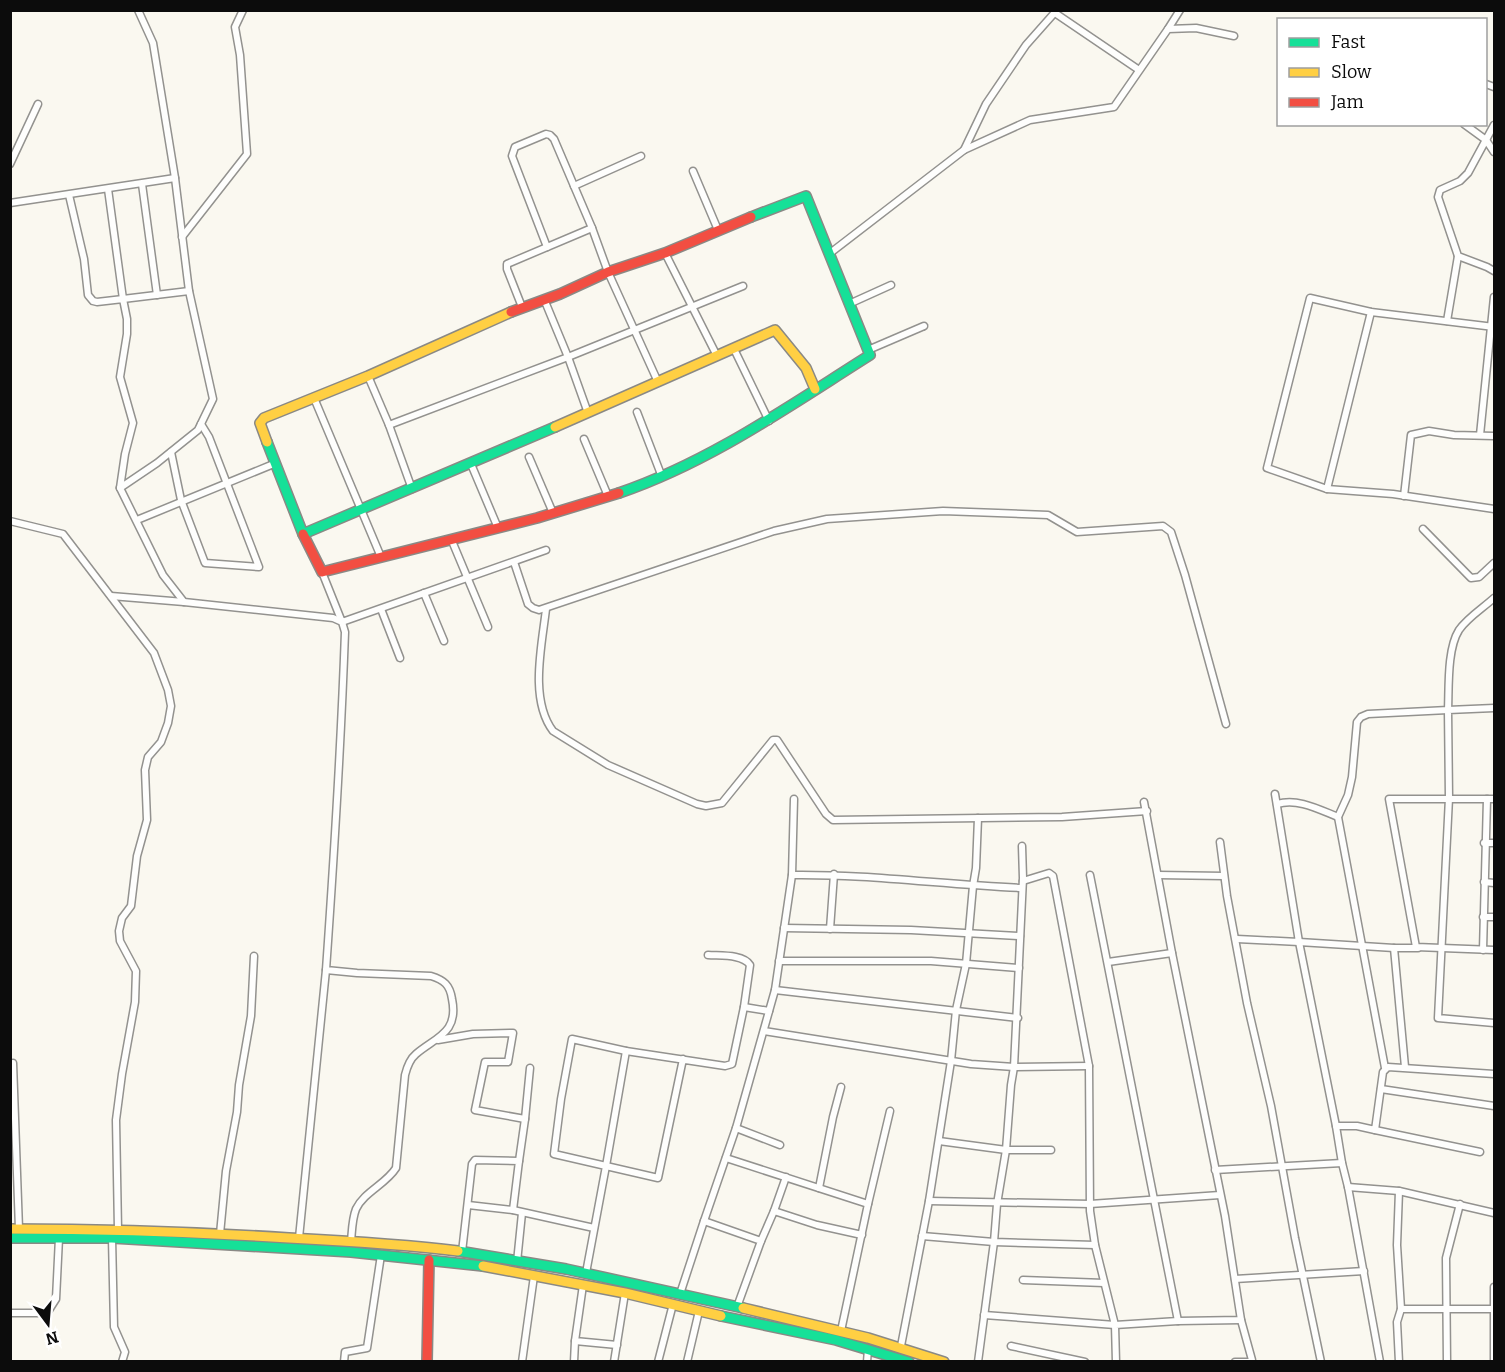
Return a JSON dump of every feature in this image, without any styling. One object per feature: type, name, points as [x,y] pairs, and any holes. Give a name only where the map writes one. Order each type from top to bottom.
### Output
[{"type":"street","points":[[120,488],[198,430],[213,399],[189,291],[176,178],[153,43],[138,10]]},
{"type":"street","points":[[182,237],[247,154],[240,55],[235,27],[243,10]]},
{"type":"street","points":[[829,254],[964,150],[1030,120],[1114,107],[1180,10]]},
{"type":"street","points":[[964,150],[986,104],[1026,45],[1056,12],[1140,70]]},
{"type":"street","points":[[1168,29],[1196,28],[1234,36]]},
{"type":"street","points":[[10,164],[38,104]]},
{"type":"street","points":[[1447,321],[1458,256],[1438,193],[1460,181],[1468,173],[1494,125]]},
{"type":"street","points":[[1467,126],[1486,140],[1494,152]]},
{"type":"street","points":[[547,247],[512,156],[515,147],[546,134],[554,139],[608,272],[658,382]]},
{"type":"street","points":[[574,186],[641,156]]},
{"type":"street","points":[[693,171],[718,230]]},
{"type":"street","points":[[10,203],[176,178]]},
{"type":"street","points":[[142,184],[157,295]]},
{"type":"street","points":[[108,189],[127,319],[120,377],[133,423],[125,453],[120,488],[163,575],[184,602]]},
{"type":"street","points":[[69,195],[84,259],[88,295],[93,301],[189,291]]},
{"type":"street","points":[[299,1238],[326,970],[339,789],[345,632],[322,572],[303,534],[261,429],[261,423],[264,418],[368,376],[522,307],[806,196],[870,355],[769,421],[662,477],[553,513],[452,541],[322,572]]},
{"type":"street","points":[[522,307],[507,264],[592,228]]},
{"type":"street","points":[[665,253],[717,356]]},
{"type":"street","points":[[1458,256],[1494,271]]},
{"type":"street","points":[[849,304],[891,285]]},
{"type":"street","points":[[389,425],[568,357],[743,286]]},
{"type":"street","points":[[1480,435],[1494,297]]},
{"type":"street","points":[[1492,326],[1371,312],[1310,298],[1267,468],[1327,489],[1404,496],[1494,509]]},
{"type":"street","points":[[544,299],[588,413]]},
{"type":"street","points":[[1327,489],[1371,312]]},
{"type":"street","points":[[868,350],[924,326]]},
{"type":"street","points":[[303,534],[471,464],[775,330],[806,368],[815,389]]},
{"type":"street","points":[[734,349],[769,421]]},
{"type":"street","points":[[368,376],[412,489]]},
{"type":"street","points":[[314,398],[381,557]]},
{"type":"street","points":[[637,412],[662,477]]},
{"type":"street","points":[[171,452],[181,500],[205,563],[259,567],[209,437],[201,424]]},
{"type":"street","points":[[1404,496],[1411,435],[1429,430],[1454,435],[1494,436]]},
{"type":"street","points":[[584,439],[608,496]]},
{"type":"street","points":[[529,457],[553,513]]},
{"type":"street","points":[[137,520],[181,500],[276,463]]},
{"type":"street","points":[[471,464],[498,528]]},
{"type":"street","points":[[514,562],[528,604],[533,608],[546,609],[774,531],[828,519],[943,511],[1048,515],[1077,532],[1163,526],[1171,532],[1173,537],[1226,724]]},
{"type":"street","points":[[10,521],[63,534],[154,653],[168,690],[171,706],[161,742],[148,758],[145,770],[147,820],[137,856],[131,906],[122,918],[119,931],[120,941],[136,971],[135,1002],[116,1120],[114,1327],[125,1352],[122,1362]]},
{"type":"street","points":[[1423,529],[1471,578],[1479,577],[1494,563]]},
{"type":"street","points":[[452,541],[488,627]]},
{"type":"street","points":[[111,596],[333,618],[342,622],[546,550]]},
{"type":"street","points":[[424,593],[444,641]]},
{"type":"street","points":[[1494,598],[1461,628],[1455,637],[1452,655],[1448,710],[1449,798],[1438,1018],[1494,1023]]},
{"type":"street","points":[[381,609],[400,658]]},
{"type":"street","points":[[546,609],[538,682],[548,724],[553,731],[608,765],[697,804],[722,803],[773,740],[777,740],[826,814],[833,820],[1062,817],[1147,811]]},
{"type":"street","points":[[1375,1130],[1384,1068],[1338,817],[1348,795],[1352,777],[1356,727],[1361,717],[1368,714],[1494,708]]},
{"type":"street","points":[[1275,794],[1299,942],[1380,1362]]},
{"type":"street","points":[[1483,950],[1484,843],[1491,799],[1389,799],[1416,947],[1483,950],[1494,950]]},
{"type":"street","points":[[680,1294],[736,1128],[775,990],[792,875],[794,800]]},
{"type":"street","points":[[1144,802],[1220,1195],[1241,1320],[1252,1361],[1235,1362]]},
{"type":"street","points":[[1277,804],[1300,803],[1338,817]]},
{"type":"street","points":[[901,1346],[929,1202],[951,1060],[956,1010],[966,964],[976,868],[978,818]]},
{"type":"street","points":[[1220,842],[1247,1003],[1321,1362]]},
{"type":"street","points":[[1484,843],[1494,843]]},
{"type":"street","points":[[978,1362],[997,1204],[1006,1150],[1014,1067],[1023,885],[1022,846]]},
{"type":"street","points":[[792,875],[834,874],[973,886],[1023,885],[1049,873],[1053,876],[1089,1066],[1090,1204],[1095,1245],[1114,1325],[1116,1362]]},
{"type":"street","points":[[830,929],[834,874]]},
{"type":"street","points":[[1090,875],[1178,1321]]},
{"type":"street","points":[[1158,875],[1224,876]]},
{"type":"street","points":[[1484,882],[1494,883]]},
{"type":"street","points":[[1483,917],[1494,917]]},
{"type":"street","points":[[784,928],[911,930],[1020,936]]},
{"type":"street","points":[[1237,939],[1394,948],[1440,948]]},
{"type":"street","points":[[1394,948],[1405,1067]]},
{"type":"street","points":[[1108,962],[1172,953]]},
{"type":"street","points":[[683,1059],[658,1178],[554,1154],[572,1039],[626,1051],[683,1059],[725,1066],[732,1064],[750,974],[748,961],[742,958],[708,955]]},
{"type":"street","points":[[220,1234],[226,1171],[237,1112],[238,1085],[251,1016],[254,956]]},
{"type":"street","points":[[779,962],[931,961],[1019,968]]},
{"type":"street","points":[[326,970],[431,976],[448,985],[454,1010],[451,1024],[437,1040],[415,1054],[408,1064],[396,1168],[356,1208],[351,1242]]},
{"type":"street","points":[[775,990],[1018,1018]]},
{"type":"street","points":[[744,1007],[769,1011]]},
{"type":"street","points":[[765,1030],[971,1064],[1014,1067],[1089,1066]]},
{"type":"street","points":[[437,1040],[473,1034],[513,1033],[508,1062],[485,1062],[475,1110],[525,1119]]},
{"type":"street","points":[[586,1273],[626,1051]]},
{"type":"street","points":[[14,1063],[15,1229],[115,1234],[381,1255],[514,1271],[625,1293],[868,1348],[909,1362]]},
{"type":"street","points":[[1384,1068],[1405,1067],[1494,1074]]},
{"type":"street","points":[[513,1210],[530,1068]]},
{"type":"street","points":[[819,1188],[841,1087]]},
{"type":"street","points":[[1381,1089],[1494,1106]]},
{"type":"street","points":[[841,1332],[890,1111]]},
{"type":"street","points":[[1336,1126],[1357,1126],[1480,1152]]},
{"type":"street","points":[[736,1128],[780,1145]]},
{"type":"street","points":[[939,1141],[1006,1150],[1051,1150]]},
{"type":"street","points":[[726,1158],[868,1204]]},
{"type":"street","points":[[462,1252],[472,1164],[475,1160],[519,1161]]},
{"type":"street","points":[[1215,1170],[1342,1163]]},
{"type":"street","points":[[736,1307],[786,1177]]},
{"type":"street","points":[[1348,1187],[1399,1191],[1494,1213]]},
{"type":"street","points":[[1399,1191],[1397,1245],[1401,1309],[1397,1322],[1399,1362]]},
{"type":"street","points":[[929,1202],[1090,1204],[1220,1195]]},
{"type":"street","points":[[1448,1362],[1446,1258],[1460,1204]]},
{"type":"street","points":[[468,1205],[513,1210],[594,1228]]},
{"type":"street","points":[[774,1210],[817,1225],[862,1235]]},
{"type":"street","points":[[517,1262],[522,1213]]},
{"type":"street","points":[[704,1221],[761,1241]]},
{"type":"street","points":[[10,1238],[59,1238],[115,1234],[220,1234],[299,1238],[462,1252],[586,1273],[680,1294],[901,1346],[944,1362]]},
{"type":"street","points":[[922,1236],[994,1242],[1095,1245]]},
{"type":"street","points":[[10,1313],[44,1313],[52,1306],[56,1299],[59,1238]]},
{"type":"street","points":[[344,1362],[345,1352],[367,1348],[381,1255]]},
{"type":"street","points":[[427,1362],[429,1260]]},
{"type":"street","points":[[1234,1279],[1364,1271]]},
{"type":"street","points":[[522,1362],[534,1276]]},
{"type":"street","points":[[1023,1280],[1104,1283]]},
{"type":"street","points":[[574,1362],[583,1285]]},
{"type":"street","points":[[1494,1287],[1494,1362]]},
{"type":"street","points":[[614,1362],[625,1293]]},
{"type":"street","points":[[658,1362],[673,1304]]},
{"type":"street","points":[[1401,1309],[1494,1309]]},
{"type":"street","points":[[687,1362],[699,1311]]},
{"type":"street","points":[[984,1315],[1114,1325],[1241,1320]]},
{"type":"street","points":[[575,1341],[617,1345]]},
{"type":"street","points":[[1011,1346],[1085,1362]]},
{"type":"street","points":[[867,1362],[868,1348]]},
{"type":"traffic: fast","points":[[619,493],[685,466],[748,432],[870,355],[806,196],[751,217]]},
{"type":"traffic: fast","points":[[267,442],[303,534],[555,427]]},
{"type":"traffic: fast","points":[[10,1238],[112,1238],[351,1252],[483,1266]]},
{"type":"traffic: fast","points":[[458,1251],[566,1269],[743,1308]]},
{"type":"traffic: fast","points":[[721,1316],[836,1340],[909,1362]]},
{"type":"traffic: slow","points":[[267,442],[260,423],[264,418],[368,376],[511,312]]},
{"type":"traffic: slow","points":[[555,427],[775,330],[806,368],[815,389]]},
{"type":"traffic: slow","points":[[10,1229],[219,1234],[374,1243],[458,1251]]},
{"type":"traffic: slow","points":[[483,1266],[625,1293],[721,1316]]},
{"type":"traffic: slow","points":[[743,1308],[868,1338],[944,1362]]},
{"type":"traffic: jam","points":[[511,312],[560,294],[608,272],[665,253],[751,217]]},
{"type":"traffic: jam","points":[[303,534],[322,572],[537,518],[619,493]]},
{"type":"traffic: jam","points":[[427,1362],[429,1260]]}]
